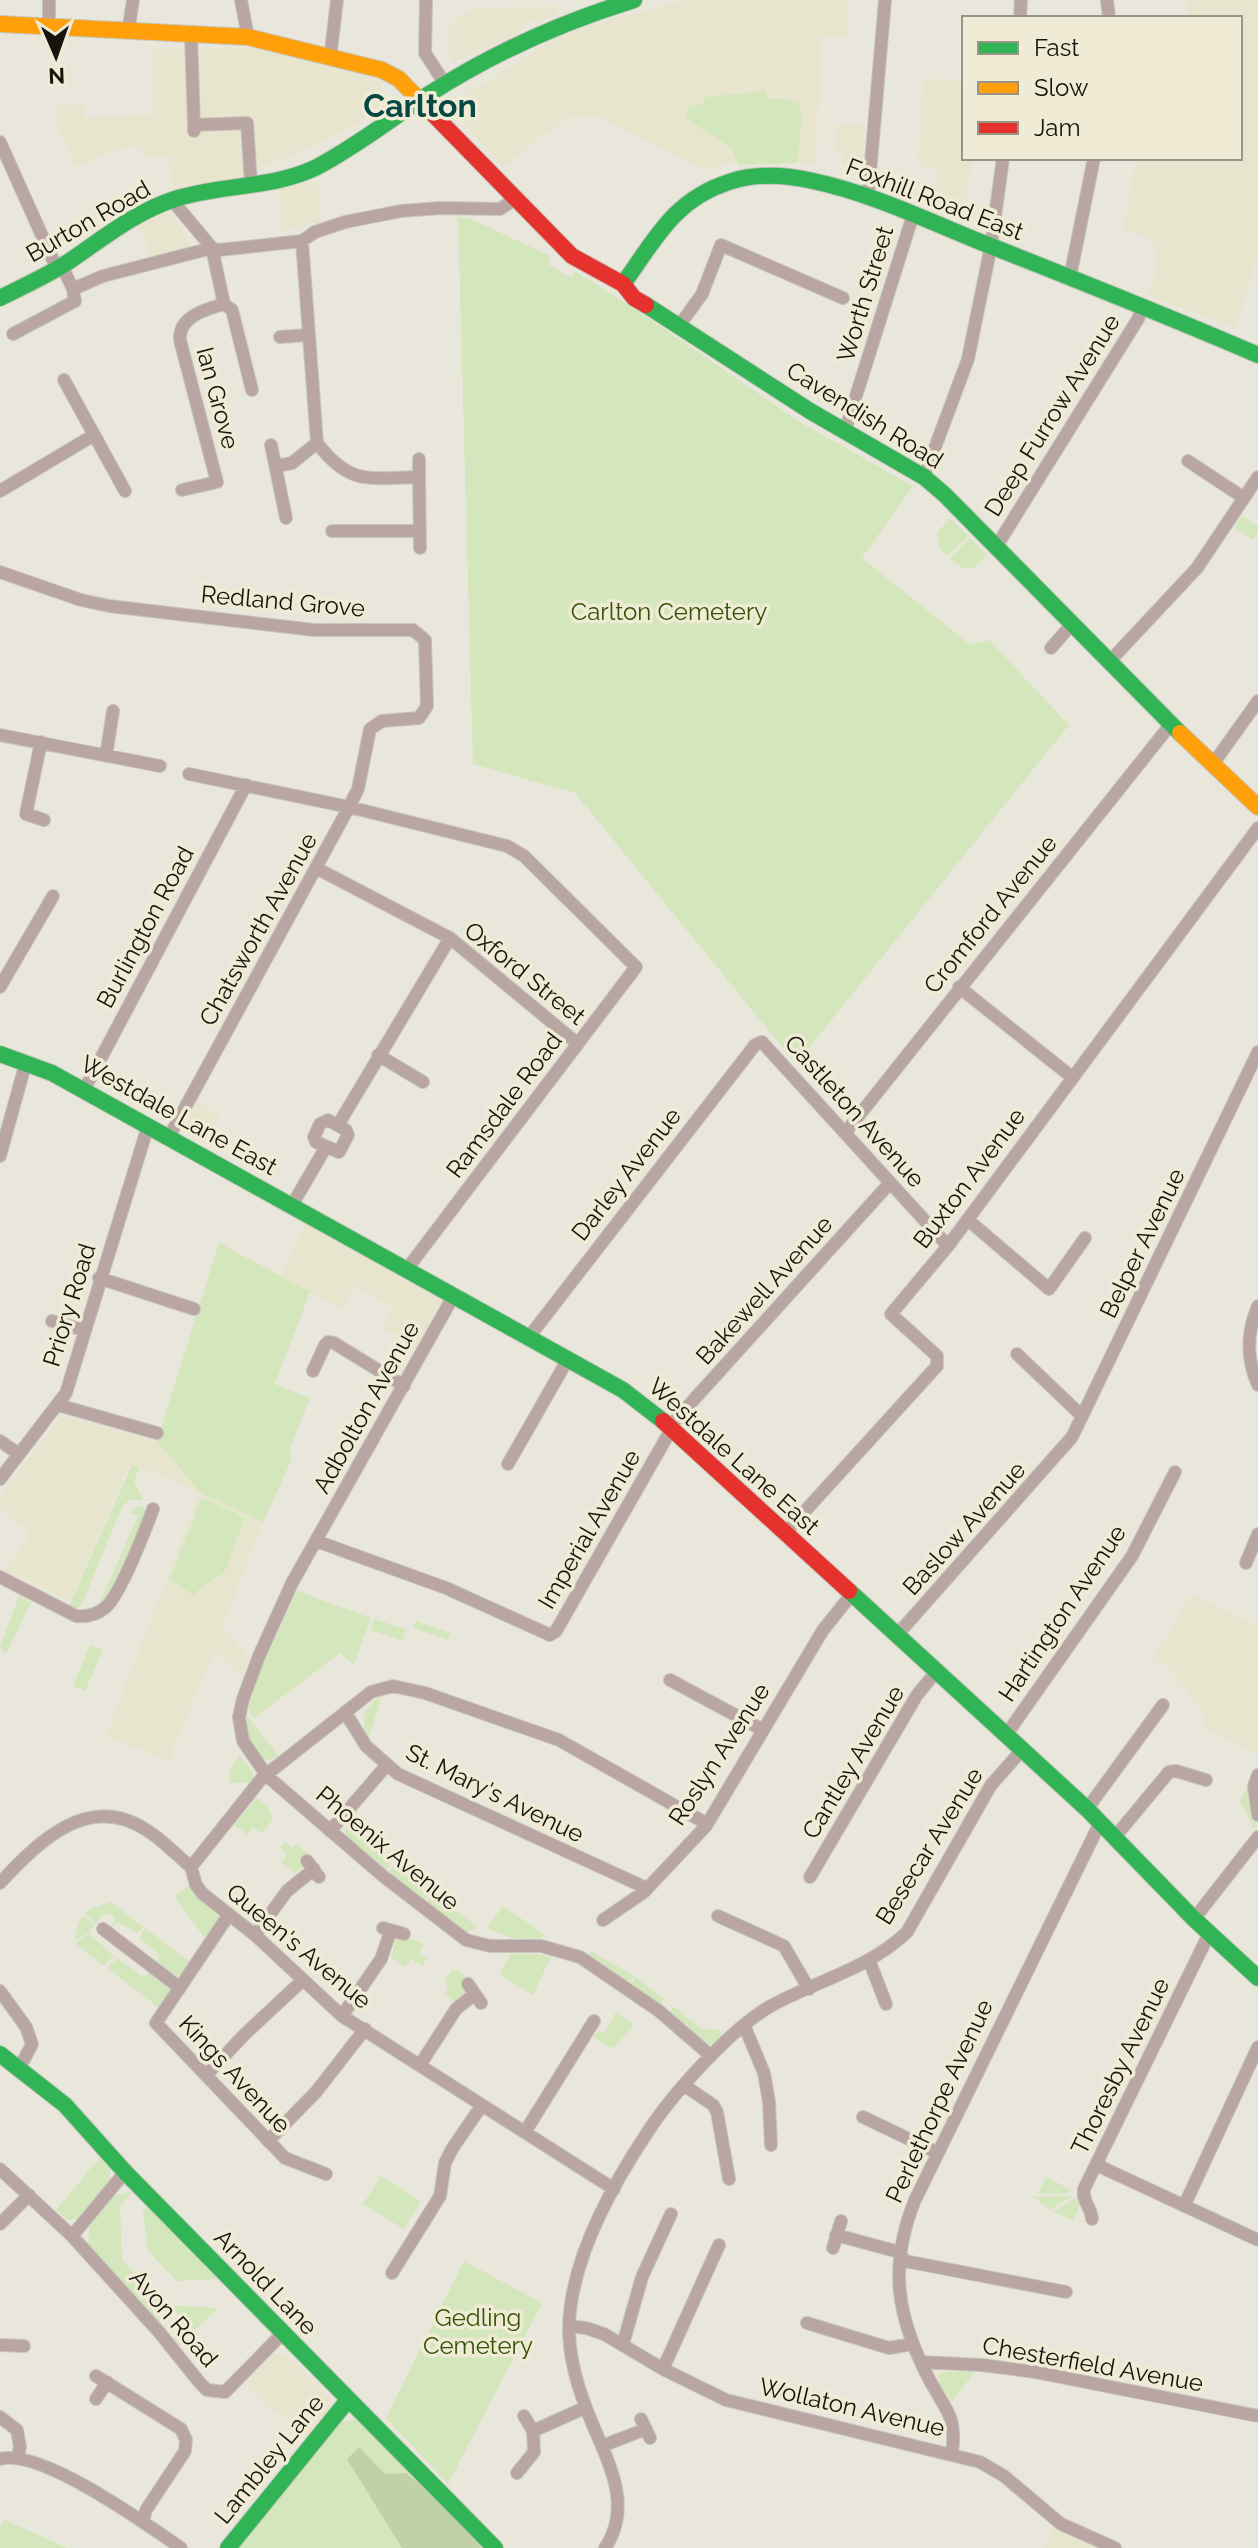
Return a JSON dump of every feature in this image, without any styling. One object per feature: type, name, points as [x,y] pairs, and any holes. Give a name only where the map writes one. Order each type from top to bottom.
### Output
[{"type":"street","points":[[49,0],[49,26]]},
{"type":"street","points":[[128,32],[133,0]]},
{"type":"street","points":[[241,0],[248,37]]},
{"type":"street","points":[[330,59],[337,0]]},
{"type":"street","points":[[426,0],[425,53],[445,84]]},
{"type":"street","name":"Burton Road","points":[[0,298],[60,268],[135,219],[172,200],[212,189],[279,180],[311,170],[445,84],[578,18],[634,0]]},
{"type":"street","points":[[868,197],[885,0]]},
{"type":"street","name":"Cavendish Road","points":[[0,24],[248,37],[382,70],[399,79],[572,256],[623,284],[634,298],[924,477],[1258,807]]},
{"type":"street","points":[[191,36],[194,128],[247,123],[251,184]]},
{"type":"street","points":[[0,142],[73,289],[75,301],[13,334]]},
{"type":"street","points":[[924,477],[968,359],[991,246],[1003,160]]},
{"type":"street","points":[[1070,277],[1094,160]]},
{"type":"street","name":"Foxhill Road East","points":[[623,284],[659,229],[691,199],[738,177],[793,176],[868,197],[1258,355]]},
{"type":"street","points":[[73,289],[103,276],[212,248],[219,250],[302,241],[315,232],[345,222],[401,211],[441,208],[496,210],[506,207],[515,199]]},
{"type":"street","points":[[172,200],[212,248],[224,304],[232,310],[252,390]]},
{"type":"street","name":"Worth Street","points":[[845,431],[913,215]]},
{"type":"street","points":[[302,241],[317,443],[338,467],[351,475],[367,478],[419,477]]},
{"type":"street","points":[[679,326],[702,294],[721,245],[843,298]]},
{"type":"street","name":"Ian Grove","points":[[217,482],[179,334],[185,322],[209,308],[224,304]]},
{"type":"street","name":"Deep Furrow Avenue","points":[[996,547],[1138,319],[1143,306]]},
{"type":"street","points":[[280,337],[308,335]]},
{"type":"street","points":[[64,380],[125,491]]},
{"type":"street","points":[[0,491],[94,435]]},
{"type":"street","points":[[276,466],[292,463],[317,443]]},
{"type":"street","points":[[271,445],[286,518]]},
{"type":"street","points":[[419,459],[420,548]]},
{"type":"street","points":[[1188,461],[1244,498]]},
{"type":"street","points":[[1109,662],[1197,568],[1258,477]]},
{"type":"street","name":"Ian Grove","points":[[182,490],[232,479]]},
{"type":"street","points":[[332,531],[419,531]]},
{"type":"street","name":"Redland Grove","points":[[0,572],[81,600],[109,606],[314,630],[413,630],[425,640],[425,712],[411,720],[382,721],[375,724],[369,735]]},
{"type":"street","points":[[1051,648],[1072,624]]},
{"type":"street","points":[[1213,764],[1258,701]]},
{"type":"street","points":[[106,756],[113,711]]},
{"type":"street","name":"Cromford Avenue","points":[[845,1133],[1171,724]]},
{"type":"street","points":[[0,735],[160,766]]},
{"type":"street","name":"Chatsworth Avenue","points":[[169,1137],[358,789],[369,735]]},
{"type":"street","points":[[41,742],[26,814],[44,820]]},
{"type":"street","points":[[189,774],[349,807]]},
{"type":"street","name":"Burlington Road","points":[[84,1090],[246,785]]},
{"type":"street","name":"Ramsdale Road","points":[[349,807],[507,846],[524,856],[636,967],[407,1269]]},
{"type":"street","name":"Buxton Avenue","points":[[785,1533],[937,1366],[937,1356],[891,1314],[968,1220],[1258,828]]},
{"type":"street","name":"Oxford Street","points":[[316,868],[450,938],[578,1044]]},
{"type":"street","points":[[0,987],[53,896]]},
{"type":"street","points":[[292,1205],[326,1147],[334,1152],[342,1149],[348,1135],[338,1125],[450,938]]},
{"type":"street","points":[[959,987],[1073,1078]]},
{"type":"street","name":"Castleton Avenue","points":[[762,1042],[948,1246]]},
{"type":"street","name":"Darley Avenue","points":[[529,1337],[755,1045],[762,1042]]},
{"type":"street","name":"Belper Avenue","points":[[1063,1450],[1258,1052]]},
{"type":"street","name":"Westdale Lane East","points":[[0,1054],[26,1062],[84,1090],[623,1390],[671,1427],[1087,1809],[1209,1934],[1258,1978]]},
{"type":"street","points":[[378,1055],[423,1082]]},
{"type":"street","points":[[0,1156],[26,1062]]},
{"type":"street","name":"Priory Road","points":[[0,1479],[66,1393],[148,1126]]},
{"type":"street","name":"Bakewell Avenue","points":[[671,1427],[889,1184]]},
{"type":"street","points":[[968,1220],[1049,1289],[1085,1238]]},
{"type":"street","points":[[99,1278],[194,1309]]},
{"type":"street","name":"Adbolton Avenue","points":[[316,1541],[454,1295]]},
{"type":"street","points":[[1258,1306],[1249,1336],[1250,1357],[1258,1385]]},
{"type":"street","points":[[52,1321],[84,1330]]},
{"type":"street","points":[[313,1371],[328,1342],[404,1386]]},
{"type":"street","points":[[1017,1354],[1082,1416]]},
{"type":"street","points":[[508,1464],[568,1359]]},
{"type":"street","points":[[58,1405],[157,1433]]},
{"type":"street","name":"Imperial Avenue","points":[[316,1541],[397,1569],[550,1635],[556,1631],[671,1427]]},
{"type":"street","points":[[0,1441],[16,1452],[20,1451]]},
{"type":"street","name":"Baslow Avenue","points":[[897,1635],[1063,1450]]},
{"type":"street","name":"Hartington Avenue","points":[[1006,1735],[1132,1556],[1175,1472]]},
{"type":"street","points":[[0,1577],[76,1616],[98,1613],[113,1599],[153,1509]]},
{"type":"street","points":[[1246,1563],[1258,1534]]},
{"type":"street","name":"Phoenix Avenue","points":[[316,1541],[292,1583],[259,1656],[239,1717],[248,1752],[267,1776],[330,1831],[422,1908],[466,1940],[490,1946],[541,1946],[580,1957],[659,2011],[711,2056]]},
{"type":"street","name":"Roslyn Avenue","points":[[603,1920],[644,1892],[706,1826],[823,1630],[852,1594]]},
{"type":"street","name":"Cantley Avenue","points":[[810,1877],[917,1695],[936,1672]]},
{"type":"street","points":[[670,1680],[763,1730]]},
{"type":"street","points":[[191,1867],[240,1804],[267,1776],[371,1692],[388,1687],[425,1693],[559,1740],[706,1826]]},
{"type":"street","points":[[1087,1809],[1163,1705]]},
{"type":"street","name":"St. Mary's Avenue","points":[[345,1712],[366,1746],[398,1774],[642,1886],[644,1892]]},
{"type":"street","name":"Besecar Avenue","points":[[605,2548],[617,2524],[619,2497],[574,2370],[569,2326],[577,2276],[614,2189],[651,2126],[711,2056],[744,2025],[769,2007],[885,1951],[907,1932],[991,1785],[1022,1750]]},
{"type":"street","points":[[330,1831],[386,1766]]},
{"type":"street","points":[[1114,1838],[1169,1772],[1176,1771],[1206,1780]]},
{"type":"street","points":[[1258,1775],[1254,1786],[1258,1815]]},
{"type":"street","name":"Queen's Avenue","points":[[0,1883],[59,1830],[86,1818],[101,1816],[127,1821],[148,1830],[191,1867],[196,1885],[203,1894],[255,1935],[342,2016],[614,2189]]},
{"type":"street","name":"Perlethorpe Avenue","points":[[952,2453],[953,2419],[912,2344],[899,2299],[899,2252],[908,2216],[1100,1823]]},
{"type":"street","points":[[1194,1919],[1258,1837]]},
{"type":"street","points":[[255,1935],[287,1891],[314,1869]]},
{"type":"street","points":[[103,1929],[180,1988],[228,1916]]},
{"type":"street","points":[[718,1916],[784,1946],[809,1989]]},
{"type":"street","points":[[342,2016],[381,1959],[393,1931]]},
{"type":"street","name":"Thoresby Avenue","points":[[1092,2219],[1083,2193],[1209,1934]]},
{"type":"street","points":[[869,1960],[886,2004]]},
{"type":"street","points":[[204,2073],[209,2072],[303,1980]]},
{"type":"street","name":"Kings Avenue","points":[[180,1988],[156,2023],[285,2158],[326,2174]]},
{"type":"street","points":[[0,1991],[26,2027],[32,2044],[19,2069]]},
{"type":"street","points":[[420,2065],[456,2009],[475,1994]]},
{"type":"street","points":[[525,2132],[595,2021]]},
{"type":"street","points":[[744,2025],[764,2073],[771,2145]]},
{"type":"street","points":[[268,2141],[316,2092],[365,2029]]},
{"type":"street","points":[[1184,2206],[1258,2047]]},
{"type":"street","name":"Arnold Lane","points":[[0,2054],[65,2105],[125,2172],[495,2548]]},
{"type":"street","points":[[685,2086],[713,2105],[717,2112],[729,2179]]},
{"type":"street","points":[[392,2273],[440,2196],[445,2163],[482,2105]]},
{"type":"street","points":[[863,2117],[938,2153]]},
{"type":"street","points":[[1098,2161],[1101,2167],[1258,2240]]},
{"type":"street","name":"Avon Road","points":[[0,2169],[72,2236],[143,2313],[207,2390],[225,2392],[254,2359],[283,2333]]},
{"type":"street","points":[[72,2236],[125,2172]]},
{"type":"street","points":[[0,2224],[29,2195]]},
{"type":"street","points":[[623,2344],[642,2277],[671,2214]]},
{"type":"street","points":[[841,2221],[834,2242],[899,2252],[905,2261],[1066,2292]]},
{"type":"street","points":[[663,2369],[719,2245]]},
{"type":"street","points":[[807,2323],[889,2348],[912,2344]]},
{"type":"street","name":"Wollaton Avenue","points":[[569,2326],[596,2330],[663,2369],[726,2400],[980,2462],[995,2469],[1061,2524],[1115,2548]]},
{"type":"street","points":[[8,2360],[4,2346],[24,2346]]},
{"type":"street","name":"Chesterfield Avenue","points":[[921,2362],[1035,2372],[1258,2416]]},
{"type":"street","points":[[96,2399],[102,2379],[181,2429],[186,2440],[185,2451],[140,2520]]},
{"type":"street","name":"Lambley Lane","points":[[228,2548],[348,2400]]},
{"type":"street","points":[[533,2431],[585,2405]]},
{"type":"street","points":[[517,2473],[534,2452],[533,2431],[524,2416]]},
{"type":"street","points":[[0,2417],[17,2430],[18,2457]]},
{"type":"street","points":[[602,2446],[646,2428]]},
{"type":"street","points":[[0,2459],[18,2457],[97,2493],[181,2548]]},
{"type":"shaded area","points":[[684,0],[848,0],[847,36],[821,37],[816,163],[739,160],[706,171],[596,115],[570,118],[504,167],[480,144],[458,112],[464,96],[558,36]]},
{"type":"shaded area","points":[[1186,0],[1258,0],[1258,252],[1236,329],[1148,295],[1157,266],[1156,249],[1147,237],[1124,229],[1136,160],[1242,160],[1242,16],[1188,16]]},
{"type":"shaded area","points":[[558,6],[558,13],[540,22],[528,20],[528,24],[521,26],[513,36],[454,62],[449,51],[449,24],[473,8]]},
{"type":"shaded area","points":[[253,47],[381,80],[381,109],[353,127],[281,160],[237,177],[174,192],[168,156],[142,157],[141,146],[129,146],[75,167],[57,124],[55,106],[83,104],[85,118],[153,114],[151,49]]},
{"type":"shaded area","points":[[923,78],[962,81],[962,160],[972,160],[963,219],[932,208],[938,169],[917,165]]},
{"type":"shaded area","points":[[836,124],[866,126],[864,159],[856,159],[855,167],[842,166],[843,152],[834,151]]},
{"type":"shaded area","points":[[318,182],[321,222],[283,230],[277,186]]},
{"type":"shaded area","points":[[168,211],[195,250],[153,262],[139,226]]},
{"type":"shaded area","points":[[198,1102],[220,1114],[203,1143],[182,1131]]},
{"type":"shaded area","points":[[304,1224],[442,1300],[416,1347],[383,1329],[393,1308],[354,1286],[343,1309],[309,1292],[275,1384],[310,1398],[290,1448],[291,1461],[263,1522],[222,1628],[249,1658],[243,1676],[214,1652],[169,1760],[105,1737],[200,1493],[131,1463],[70,1601],[4,1569],[31,1534],[0,1509],[0,1497],[61,1416],[157,1441],[219,1243],[281,1275]]},
{"type":"shaded area","points":[[1192,1594],[1258,1625],[1258,1754],[1204,1728],[1205,1718],[1189,1693],[1163,1663],[1153,1659]]},
{"type":"shaded area","points":[[271,2354],[288,2356],[331,2400],[330,2408],[306,2436],[245,2381]]},
{"type":"shaded area","points":[[1052,2528],[1103,2548],[1044,2548]]},
{"type":"green space","points":[[766,91],[767,99],[786,99],[799,104],[802,116],[797,163],[738,165],[731,148],[684,117],[690,106],[704,104],[705,97]]},
{"type":"green space","name":"Carlton Cemetery","points":[[458,217],[471,219],[550,256],[548,264],[571,278],[575,271],[800,422],[913,486],[862,558],[969,644],[989,640],[1069,725],[796,1064],[575,793],[473,764]]},
{"type":"green space","points":[[1242,516],[1258,526],[1253,540],[1234,527]]},
{"type":"green space","points":[[950,518],[968,536],[947,556],[939,546],[937,533]]},
{"type":"green space","points":[[970,538],[987,555],[975,567],[964,569],[950,558]]},
{"type":"green space","points":[[219,1243],[310,1292],[275,1384],[310,1398],[290,1448],[291,1461],[263,1522],[201,1493],[157,1441]]},
{"type":"green space","points":[[132,1465],[140,1467],[134,1481],[143,1500],[130,1500],[123,1505],[81,1606],[73,1610],[68,1608]]},
{"type":"green space","points":[[202,1498],[245,1518],[224,1573],[193,1595],[170,1579]]},
{"type":"green space","points":[[137,1506],[144,1508],[146,1517],[109,1597],[105,1603],[87,1612],[87,1609],[99,1604],[138,1516],[130,1512]]},
{"type":"green space","points":[[297,1591],[371,1618],[355,1662],[352,1664],[340,1653],[254,1718],[248,1710],[260,1671]]},
{"type":"green space","points":[[19,1596],[31,1603],[6,1654],[0,1647]]},
{"type":"green space","points":[[374,1619],[406,1629],[403,1641],[370,1630]]},
{"type":"green space","points":[[416,1621],[451,1633],[448,1640],[413,1628]]},
{"type":"green space","points":[[90,1645],[103,1650],[85,1691],[73,1686]]},
{"type":"green space","points":[[382,1696],[368,1739],[364,1726],[365,1714],[371,1704]]},
{"type":"green space","points":[[246,1714],[279,1756],[269,1760],[260,1758],[249,1738]]},
{"type":"green space","points":[[239,1755],[253,1772],[254,1782],[229,1783],[230,1770]]},
{"type":"green space","points":[[1248,1785],[1256,1824],[1255,1830],[1240,1802]]},
{"type":"green space","points":[[256,1798],[268,1807],[273,1819],[262,1834],[253,1827],[248,1835],[234,1825]]},
{"type":"green space","points":[[349,1819],[360,1837],[392,1862],[386,1870],[348,1838],[345,1831]]},
{"type":"green space","points":[[285,1841],[293,1848],[296,1844],[308,1853],[305,1866],[295,1873],[281,1863],[287,1854],[280,1848]]},
{"type":"green space","points":[[395,1864],[431,1893],[423,1902],[389,1872]]},
{"type":"green space","points":[[189,1885],[219,1918],[206,1940],[174,1896]]},
{"type":"green space","points":[[432,1894],[477,1926],[474,1931],[470,1929],[468,1934],[425,1904]]},
{"type":"green space","points":[[111,1902],[143,1927],[138,1934],[119,1923],[111,1927],[115,1921],[112,1915],[103,1914],[96,1924],[85,1914],[90,1909]]},
{"type":"green space","points":[[503,1906],[544,1934],[541,1939],[511,1938],[487,1928]]},
{"type":"green space","points":[[84,1916],[95,1925],[89,1933],[74,1940],[79,1921]]},
{"type":"green space","points":[[145,1928],[191,1963],[182,1976],[176,1977],[157,1964],[159,1954],[139,1938]]},
{"type":"green space","points":[[90,1934],[114,1956],[104,1966],[77,1945],[77,1941]]},
{"type":"green space","points":[[406,1936],[424,1944],[419,1953],[427,1959],[422,1966],[411,1959],[405,1967],[391,1957],[397,1937]]},
{"type":"green space","points":[[591,1951],[634,1976],[631,1981],[583,1956]]},
{"type":"green space","points":[[511,1954],[551,1957],[533,1995],[499,1974]]},
{"type":"green space","points":[[117,1958],[143,1977],[150,1972],[172,1991],[162,2010],[107,1968]]},
{"type":"green space","points":[[453,1969],[469,1977],[466,1981],[470,1994],[456,2004],[444,1993],[448,1988],[445,1980]]},
{"type":"green space","points":[[636,1977],[664,1999],[660,2004],[631,1984]]},
{"type":"green space","points":[[674,2006],[700,2028],[718,2030],[724,2035],[715,2045],[704,2043],[669,2012]]},
{"type":"green space","points":[[616,2012],[634,2025],[613,2048],[593,2037],[599,2031],[605,2032]]},
{"type":"green space","points":[[100,2157],[110,2169],[110,2180],[76,2219],[67,2220],[56,2210]]},
{"type":"green space","points":[[381,2176],[421,2201],[404,2229],[363,2204]]},
{"type":"green space","points":[[1046,2177],[1070,2189],[1069,2193],[1038,2194]]},
{"type":"green space","points":[[132,2192],[120,2207],[122,2260],[166,2305],[218,2308],[177,2348],[170,2340],[180,2333],[178,2329],[184,2323],[175,2310],[160,2319],[164,2332],[88,2246],[89,2227],[114,2195]]},
{"type":"green space","points":[[1072,2196],[1050,2210],[1033,2197]]},
{"type":"green space","points":[[1078,2196],[1081,2203],[1073,2220],[1053,2212]]},
{"type":"green space","points":[[150,2208],[216,2279],[176,2281],[147,2249],[143,2209]]},
{"type":"green space","name":"Gedling Cemetery","points":[[464,2261],[542,2303],[448,2484],[386,2418]]},
{"type":"green space","points":[[975,2371],[952,2402],[939,2384],[938,2375],[943,2372]]},
{"type":"green space","points":[[356,2420],[416,2477],[441,2548],[239,2548],[338,2422]]},
{"type":"green space","points":[[359,2447],[385,2474],[406,2473],[431,2494],[482,2548],[402,2548],[347,2459]]},
{"type":"green space","points":[[5,2520],[67,2548],[0,2548],[0,2526]]},
{"type":"traffic: fast","points":[[0,298],[57,269],[131,219],[160,205],[192,194],[282,179],[317,167],[478,65],[554,29],[634,0]]},
{"type":"traffic: fast","points":[[623,284],[667,223],[693,199],[739,179],[792,177],[834,186],[897,207],[1258,355]]},
{"type":"traffic: fast","points":[[646,305],[810,411],[924,477],[1180,733]]},
{"type":"traffic: fast","points":[[0,1054],[52,1073],[623,1390],[663,1421]]},
{"type":"traffic: fast","points":[[849,1591],[1087,1809],[1194,1919],[1258,1978]]},
{"type":"traffic: fast","points":[[0,2054],[65,2105],[125,2172],[495,2548]]},
{"type":"traffic: fast","points":[[228,2548],[348,2400]]},
{"type":"traffic: slow","points":[[0,24],[248,37],[382,70],[399,79],[429,110]]},
{"type":"traffic: slow","points":[[1180,733],[1258,807]]},
{"type":"traffic: jam","points":[[429,110],[572,256],[623,284],[634,298],[646,305]]},
{"type":"traffic: jam","points":[[663,1421],[849,1591]]},
{"type":"district","name":"Carlton","points":[[420,105]]}]
